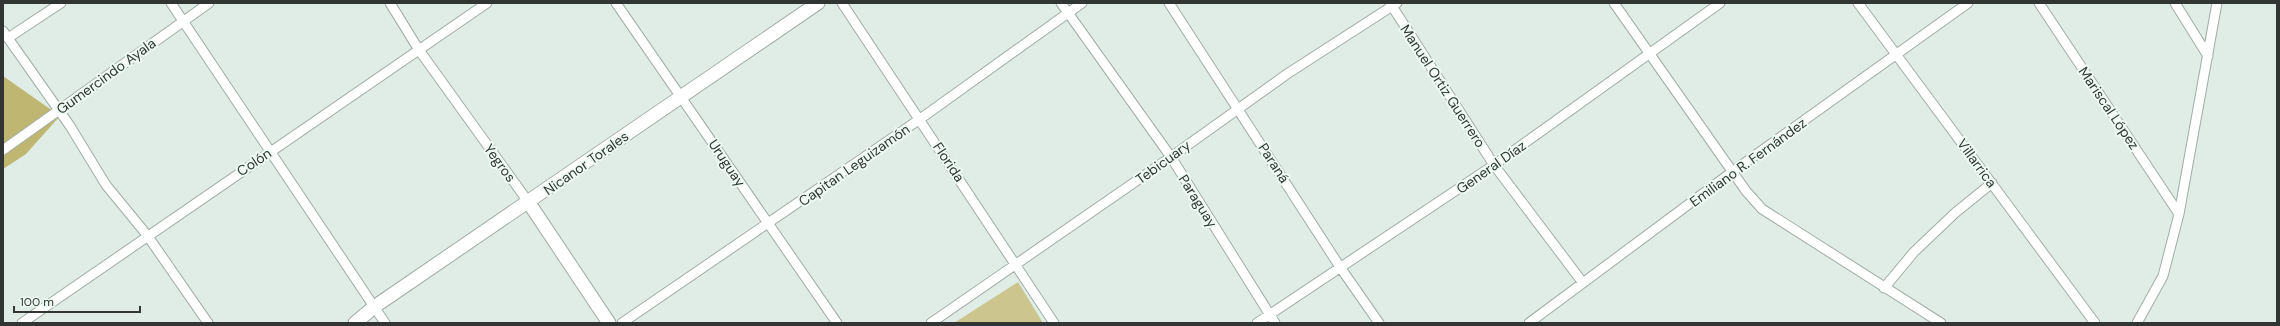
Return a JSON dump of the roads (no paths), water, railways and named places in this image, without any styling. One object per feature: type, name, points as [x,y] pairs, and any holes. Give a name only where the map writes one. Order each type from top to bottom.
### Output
[{"type":"street","points":[[61,3],[6,35],[59,109],[106,185],[147,235],[208,323]]},
{"type":"street","points":[[171,3],[269,152],[385,323]]},
{"type":"street","name":"Gumercindo Ayala","points":[[3,150],[209,3]]},
{"type":"street","name":"Yegros","points":[[390,3],[419,50],[529,203],[609,323]]},
{"type":"street","name":"Colón","points":[[22,323],[147,235],[487,3]]},
{"type":"street","name":"Uruguay","points":[[616,3],[837,323]]},
{"type":"street","name":"Nicanor Torales","points":[[355,323],[374,307],[529,203],[818,3]]},
{"type":"street","name":"Florida","points":[[842,3],[1054,323]]},
{"type":"street","name":"Paraguay","points":[[1060,3],[1171,158],[1275,323]]},
{"type":"street","name":"Capitan Leguizamón","points":[[622,323],[769,224],[920,119],[1082,3]]},
{"type":"street","name":"Paraná","points":[[1169,3],[1340,267],[1380,323]]},
{"type":"street","points":[[1614,3],[1648,54],[1732,172],[1762,209],[1941,323]]},
{"type":"street","name":"General Díaz","points":[[1257,323],[1494,165],[1720,3]]},
{"type":"street","name":"Villarrica","points":[[1858,3],[2095,323]]},
{"type":"street","name":"Emiliano R. Fernández","points":[[1529,323],[1732,172],[1968,3]]},
{"type":"street","name":"Mariscal López","points":[[2039,3],[2179,214]]},
{"type":"street","points":[[2175,3],[2208,56]]},
{"type":"street","points":[[2137,323],[2163,276],[2179,214],[2217,3]]},
{"type":"street","name":"Tebicuary","points":[[931,323],[1171,158],[1238,108],[1393,4]]},
{"type":"street","name":"Manuel Ortiz Guerrero","points":[[1393,4],[1494,165],[1583,283]]},
{"type":"street","points":[[1884,288],[1914,252],[1955,213],[1992,183]]}]
